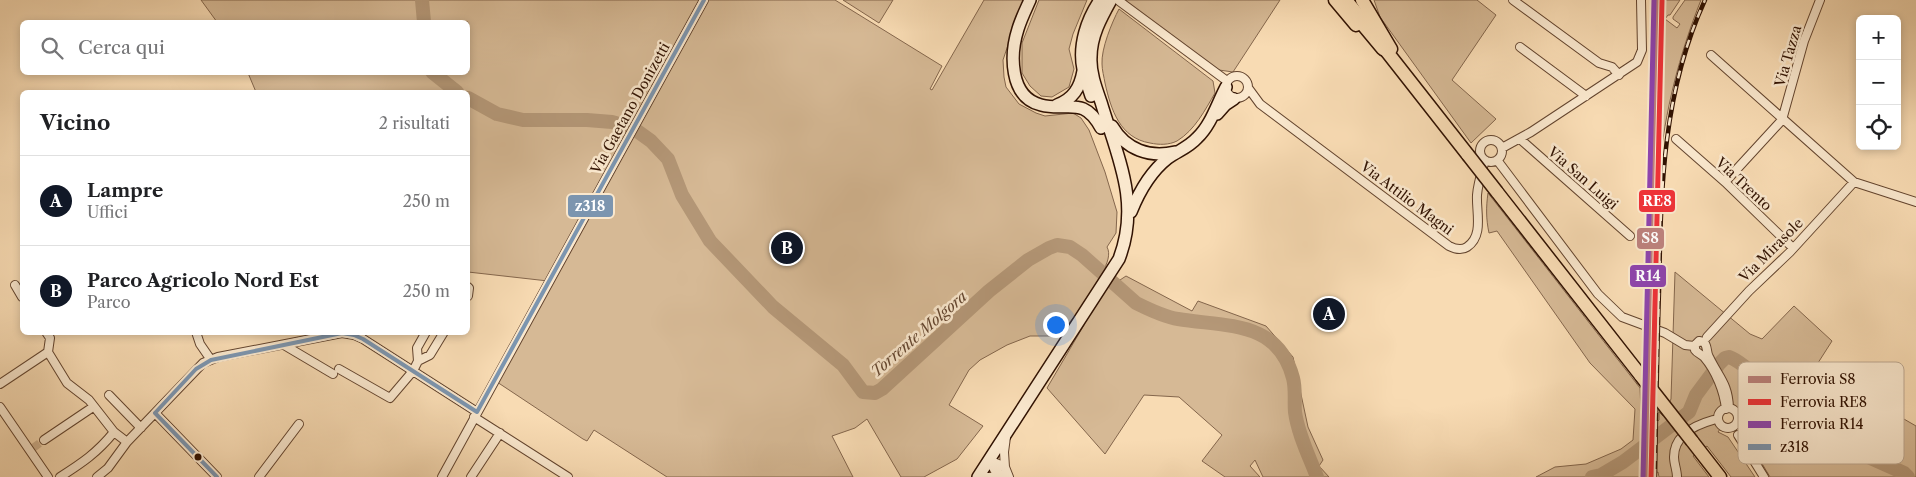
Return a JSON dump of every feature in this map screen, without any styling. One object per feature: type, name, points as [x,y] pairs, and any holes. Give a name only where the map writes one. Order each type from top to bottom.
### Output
[{"type":"highway","points":[[1344,0],[1384,48]]},
{"type":"highway","points":[[1352,0],[1384,48]]},
{"type":"main road","points":[[1030,0],[1018,29],[1015,42],[1014,61],[1016,79],[1023,94],[1044,106],[1070,106],[1083,109],[1095,117],[1102,128]]},
{"type":"main road","points":[[1100,0],[1084,37],[1086,64],[1114,168],[1123,210],[1123,232],[1119,259]]},
{"type":"main road","points":[[1335,0],[1410,82]]},
{"type":"main road","points":[[1362,0],[1410,82]]},
{"type":"main road","points":[[1056,106],[1068,100],[1075,93],[1080,84],[1098,23],[1115,1]]},
{"type":"main road","points":[[1384,48],[1720,477]]},
{"type":"main road","points":[[1086,64],[1104,113],[1127,190],[1129,219]]},
{"type":"main road","points":[[1207,125],[1227,84]]},
{"type":"main road","points":[[978,477],[1119,259],[1125,244],[1129,219],[1136,199],[1147,180],[1162,164],[1198,138],[1225,105],[1238,98]]},
{"type":"main road","points":[[1104,113],[1116,134],[1138,150],[1157,155],[1179,151]]},
{"type":"street","name":"Via Gaetano Donizetti","points":[[442,477],[704,0]]},
{"type":"street","points":[[1513,0],[1599,63],[1612,67],[1619,76]]},
{"type":"street","name":"Via Tazza","points":[[1782,120],[1804,41],[1820,0]]},
{"type":"street","points":[[1115,1],[1227,84],[1228,94],[1238,98],[1246,95],[1249,89],[1248,82],[1242,77],[1235,76],[1227,84]]},
{"type":"street","points":[[1502,148],[1520,139],[1633,66],[1641,56],[1642,1]]},
{"type":"street","points":[[1520,47],[1586,96]]},
{"type":"street","points":[[1712,55],[1782,120],[1854,182],[1916,202]]},
{"type":"street","name":"Via Attilio Magni","points":[[1249,89],[1260,104],[1449,246],[1456,249],[1468,246],[1476,238],[1478,228],[1477,192],[1485,160]]},
{"type":"street","name":"Via Attilio Magni","points":[[1238,98],[1260,104]]},
{"type":"street","points":[[1725,182],[1782,120]]},
{"type":"street","name":"Via San Luigi","points":[[1520,139],[1630,236]]},
{"type":"street","name":"Via Trento","points":[[1676,139],[1725,182],[1793,248]]},
{"type":"street","points":[[1494,140],[1502,148],[1501,155],[1497,160],[1491,162],[1485,160],[1480,150],[1487,141],[1494,140]]},
{"type":"street","points":[[1497,160],[1598,294],[1616,313],[1631,321],[1665,333],[1685,345],[1701,342]]},
{"type":"street","name":"Via Mirasole","points":[[1701,342],[1749,290],[1793,248],[1854,182]]},
{"type":"street","points":[[15,284],[20,293]]},
{"type":"street","points":[[48,335],[50,338],[48,352],[66,384],[89,400],[114,432],[127,442]]},
{"type":"street","points":[[197,335],[200,344],[211,360]]},
{"type":"street","points":[[312,335],[316,338]]},
{"type":"street","points":[[97,477],[108,468],[127,442],[196,369],[211,360],[332,335]]},
{"type":"street","points":[[354,335],[413,371],[500,433],[568,477]]},
{"type":"street","points":[[339,369],[390,398],[413,371],[418,361],[417,348],[424,335]]},
{"type":"street","points":[[418,361],[430,355],[442,335]]},
{"type":"street","points":[[1677,477],[1674,454],[1679,440],[1692,428],[1717,419],[1727,409],[1728,393],[1706,357],[1701,342]]},
{"type":"street","points":[[1701,342],[1696,352],[1706,357]]},
{"type":"street","points":[[284,345],[333,374]]},
{"type":"street","points":[[0,384],[48,352]]},
{"type":"street","points":[[109,395],[141,428]]},
{"type":"street","points":[[0,407],[32,449],[48,477]]},
{"type":"street","points":[[44,440],[93,407]]},
{"type":"street","points":[[1727,409],[1734,410],[1737,415],[1733,426],[1738,435]]},
{"type":"street","points":[[155,413],[217,477]]},
{"type":"street","points":[[1717,419],[1723,427],[1733,426]]},
{"type":"street","points":[[259,477],[299,424]]},
{"type":"street","points":[[60,477],[92,457],[114,432]]},
{"type":"street","points":[[1005,476],[1004,452],[1007,432]]},
{"type":"street","points":[[471,477],[500,433]]},
{"type":"street","points":[[989,460],[1005,467]]},
{"type":"street","points":[[989,460],[995,471],[1005,476]]},
{"type":"street","points":[[1756,464],[1764,477]]},
{"type":"street","points":[[987,477],[1005,476]]},
{"type":"shaded area","points":[[201,0],[835,0],[942,66],[930,89],[932,90],[984,0],[1023,0],[1003,60],[1006,87],[1019,104],[1036,113],[1045,116],[1073,113],[1081,118],[1089,130],[1105,172],[1117,212],[1116,233],[1107,247],[1109,256],[1103,271],[1114,284],[1126,276],[1192,311],[1198,301],[1266,326],[1293,357],[1308,427],[1323,460],[1319,466],[1329,477],[1263,477],[1255,460],[1250,466],[1260,477],[1225,477],[1202,461],[1222,435],[1179,397],[1144,395],[1105,454],[1047,388],[1084,325],[1074,317],[1058,336],[1030,336],[1007,345],[980,360],[969,370],[949,405],[983,426],[957,459],[924,477],[901,477],[867,419],[855,428],[832,436],[853,477],[667,477],[594,430],[587,441],[583,439],[497,382],[548,281],[470,272],[470,90],[255,90],[249,75],[470,75],[470,20],[216,20]]},
{"type":"shaded area","points":[[843,0],[893,0],[879,23]]},
{"type":"shaded area","points":[[1039,0],[1087,0],[1069,49],[1074,69],[1069,87],[1052,97],[1041,96],[1030,86],[1022,73],[1022,43]]},
{"type":"shaded area","points":[[1127,0],[1280,0],[1233,72],[1219,70],[1125,2]]},
{"type":"shaded area","points":[[1374,0],[1477,0],[1496,15],[1452,80],[1496,119],[1471,143],[1380,17]]},
{"type":"shaded area","points":[[1665,0],[1680,0],[1665,19],[1677,28],[1680,24],[1673,17],[1685,0],[1701,0],[1686,41],[1674,84],[1665,126],[1659,170]]},
{"type":"shaded area","points":[[1119,9],[1213,81],[1215,93],[1203,113],[1189,131],[1177,141],[1157,144],[1140,140],[1124,129],[1114,113],[1105,83],[1102,58],[1107,36]]},
{"type":"shaded area","points":[[1488,193],[1640,388],[1642,433],[1659,420],[1659,412],[1663,416],[1671,399],[1675,272],[1750,334],[1762,339],[1794,306],[1832,341],[1819,362],[1738,362],[1738,416],[1736,411],[1728,407],[1719,412],[1714,423],[1720,429],[1718,432],[1728,437],[1738,452],[1738,464],[1746,464],[1755,477],[1731,477],[1707,446],[1693,456],[1709,477],[1659,477],[1658,472],[1645,477],[1536,477],[1555,467],[1586,464],[1621,449],[1633,440],[1635,409],[1590,363],[1497,231],[1489,233]]},
{"type":"shaded area","points":[[1904,419],[1916,426],[1916,477],[1770,477],[1762,464],[1904,464]]},
{"type":"waterway","name":"Torrente Molgora","points":[[422,0],[424,20]]},
{"type":"waterway","name":"Torrente Molgora","points":[[436,75],[454,90]]},
{"type":"waterway","name":"Torrente Molgora","points":[[470,99],[497,114],[523,120],[612,122],[633,128],[651,141],[668,159],[682,195],[710,241],[773,307],[843,365],[863,392],[875,393],[882,389],[989,291],[1028,260],[1057,245],[1070,247],[1082,255],[1136,303],[1146,308],[1173,318],[1248,330],[1263,336],[1275,345],[1286,359],[1293,378],[1296,420],[1317,477]]},
{"type":"waterway","name":"Torrente Molgora","points":[[1592,477],[1601,475],[1623,462],[1689,412],[1696,395],[1725,358],[1729,357],[1738,362]]},
{"type":"waterway","name":"Torrente Molgora","points":[[1884,464],[1904,473],[1908,477]]},
{"type":"tunnel","points":[[33,448],[44,440]]},
{"type":"railway","points":[[1655,477],[1663,179],[1672,106],[1680,71],[1691,35],[1705,0]]},
{"type":"rail line","name":"R14","points":[[1643,477],[1654,0]]},
{"type":"rail line","name":"S8","points":[[1645,477],[1656,0]]},
{"type":"rail line","name":"RE8","points":[[1651,477],[1662,0]]},
{"type":"transit line","name":"z318","points":[[477,412],[704,0]]},
{"type":"transit line","name":"z318","points":[[155,413],[196,369],[211,360],[332,335]]},
{"type":"transit line","name":"z318","points":[[354,335],[477,412]]},
{"type":"transit line","name":"z318","points":[[155,413],[217,477]]},
{"type":"place","name":"Parco Agricolo Nord Est","points":[[787,248]]},
{"type":"place","name":"Lampre","points":[[1329,314]]}]
